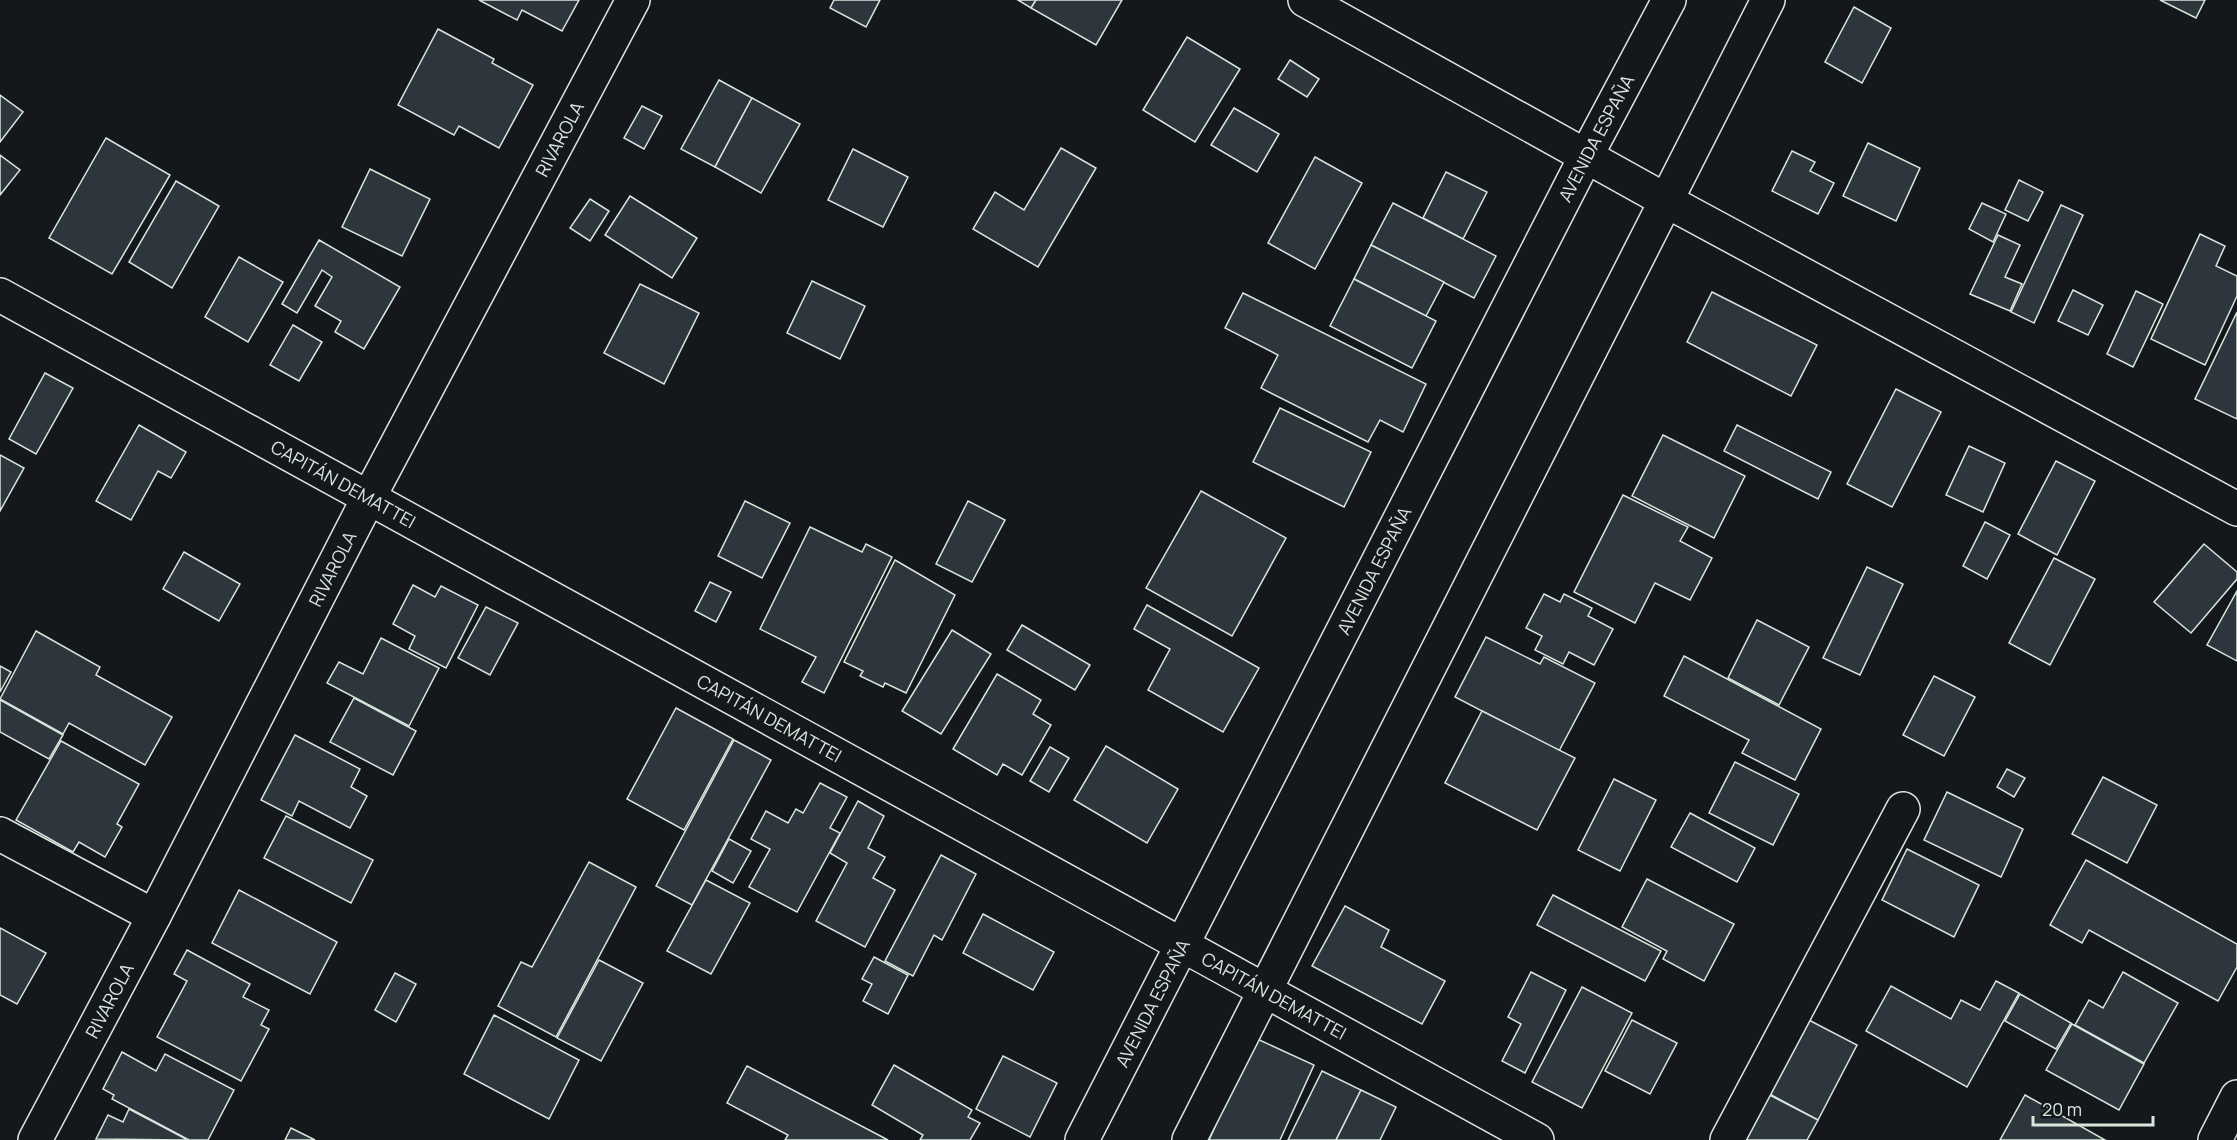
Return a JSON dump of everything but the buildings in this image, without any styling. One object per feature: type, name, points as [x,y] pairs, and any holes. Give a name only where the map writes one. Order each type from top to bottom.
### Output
[{"type":"street","name":"RIVAROLA","points":[[35,1140],[154,916],[369,497],[633,0]]},
{"type":"street","points":[[1305,0],[1665,200],[2237,509]]},
{"type":"street","name":"AVENIDA ESPAÑA","points":[[1082,1140],[1586,156],[1669,0]]},
{"type":"street","points":[[1189,1140],[1768,0]]},
{"type":"street","name":"CAPITÁN DEMATTEI","points":[[0,295],[1537,1140]]},
{"type":"street","points":[[1728,1140],[1903,809]]},
{"type":"street","points":[[0,834],[154,916]]},
{"type":"street","points":[[2215,1140],[2237,1097]]}]
